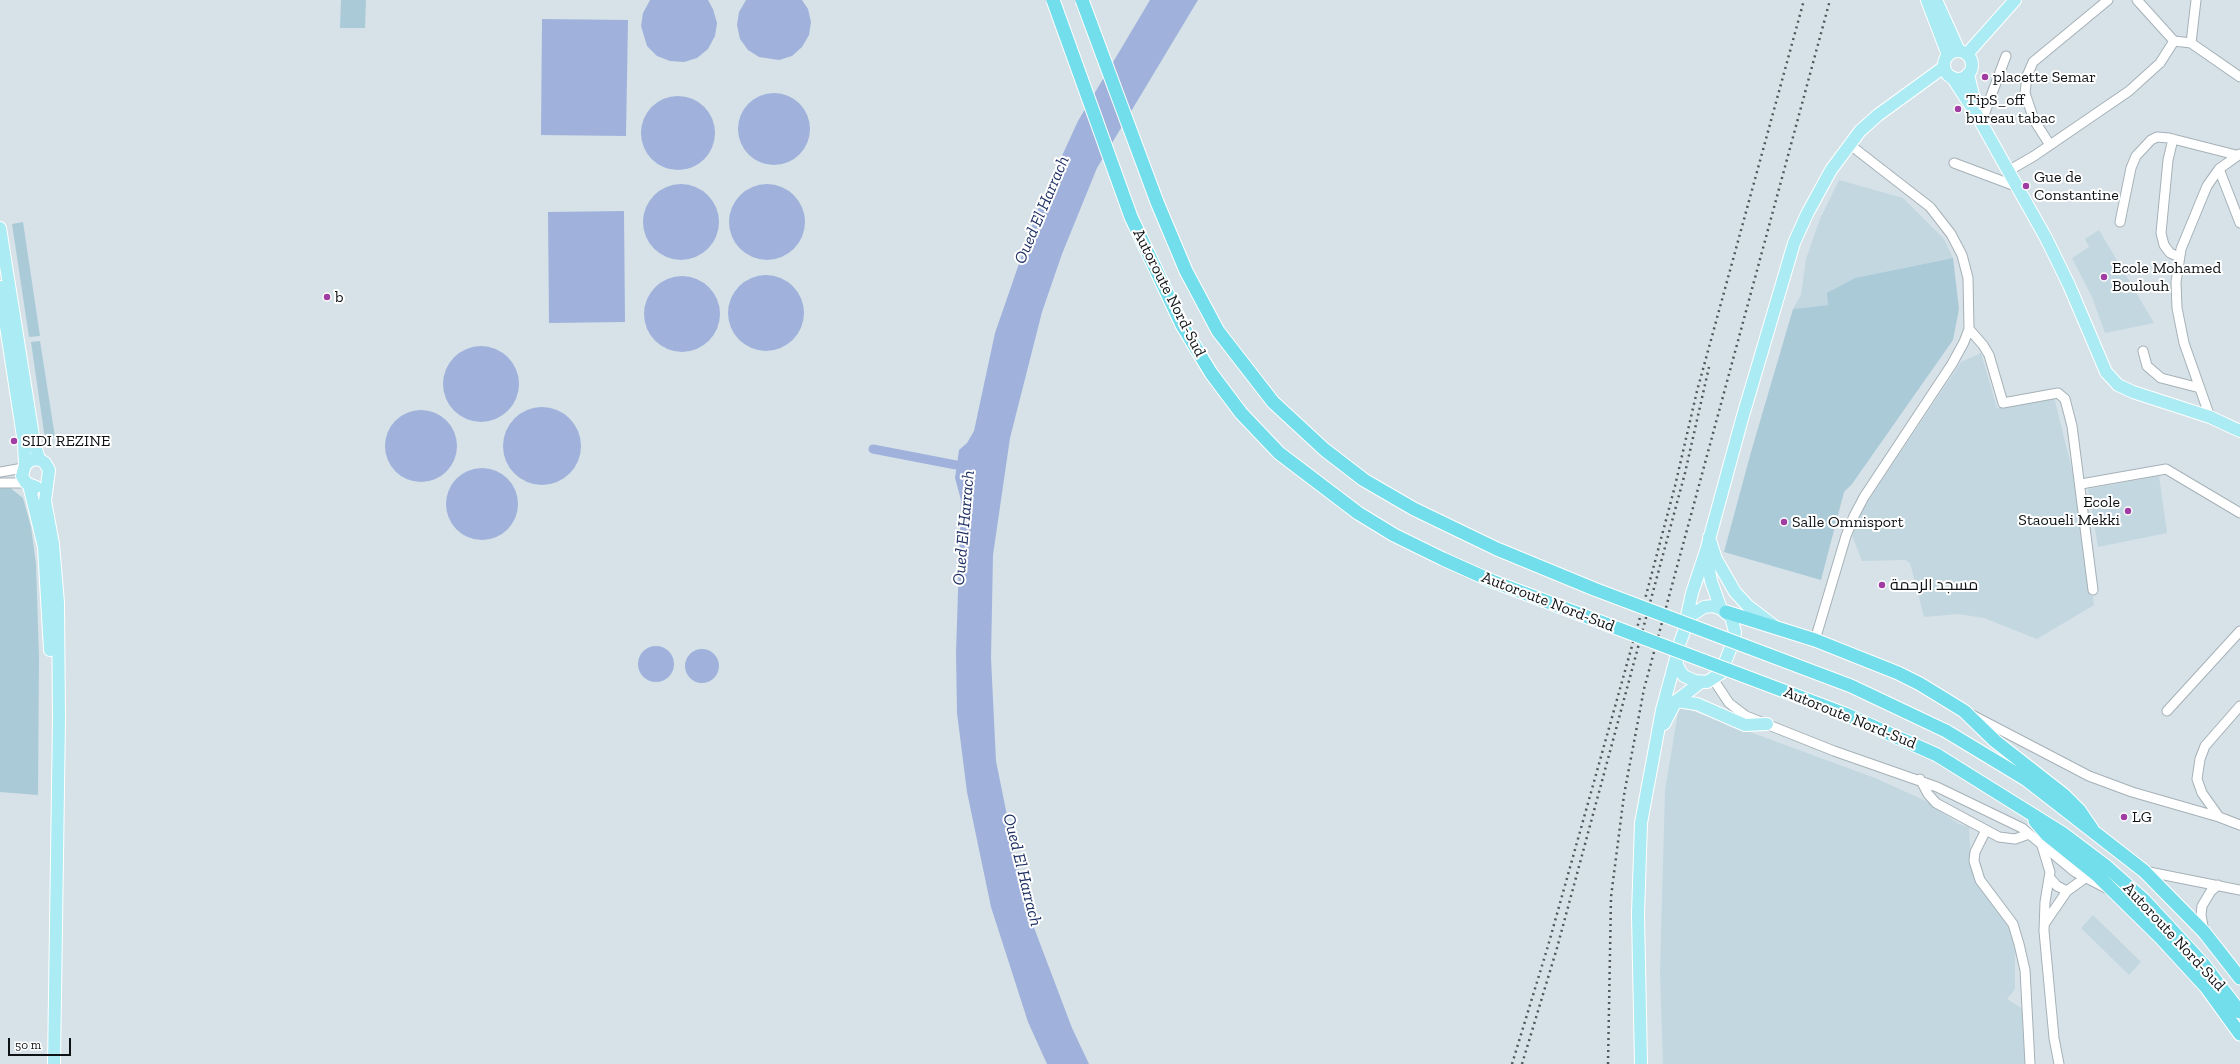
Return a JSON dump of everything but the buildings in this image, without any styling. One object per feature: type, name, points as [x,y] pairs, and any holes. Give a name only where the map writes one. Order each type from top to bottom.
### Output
[{"type":"highway","name":"Autoroute Nord-Sud","points":[[1053,0],[1131,217],[1182,324],[1211,373],[1242,413],[1280,453],[1358,514],[1394,535],[1443,559],[1507,587],[1844,714],[1937,755],[2030,812],[2107,867],[2143,899],[2211,983],[2240,1012]]},
{"type":"highway","name":"Autoroute Nord-Sud","points":[[1082,0],[1157,202],[1186,271],[1218,331],[1274,402],[1325,450],[1364,480],[1414,509],[1498,549],[1594,589],[1851,686],[1946,731],[2027,780],[2092,829],[2144,871],[2204,932],[2240,978]]},
{"type":"highway","points":[[1724,610],[1815,640],[1898,673],[1964,711],[1995,741],[2072,802],[2092,829]]},
{"type":"highway","points":[[2030,812],[2047,835],[2115,892],[2211,983],[2240,1034]]},
{"type":"main road","points":[[1927,0],[1948,55],[1949,74],[1980,120],[2018,188],[2069,285],[2106,372],[2118,385],[2133,392],[2210,417],[2240,431]]},
{"type":"main road","points":[[1641,1064],[1638,863],[1641,823],[1654,747],[1665,696],[1685,625],[1692,593],[1706,551],[1709,536],[1794,244],[1817,193],[1849,144],[1874,118],[1906,96],[1949,74],[1961,78],[1968,74],[1972,66],[1936,0]]},
{"type":"main road","points":[[1963,52],[2005,0]]},
{"type":"main road","points":[[1948,55],[1963,52],[2015,0]]},
{"type":"main road","points":[[1968,74],[1980,120]]},
{"type":"main road","points":[[0,228],[33,435],[39,459]]},
{"type":"main road","points":[[0,287],[24,443],[24,466],[22,476],[27,484],[44,547],[48,599],[51,657],[46,1064]]},
{"type":"main road","points":[[24,466],[31,460],[39,459],[45,463],[49,470],[46,501],[53,544],[58,622],[54,1064]]},
{"type":"main road","points":[[27,484],[41,486],[47,481]]},
{"type":"main road","points":[[1709,536],[1716,559],[1735,592],[1758,614],[1779,628]]},
{"type":"main road","points":[[1654,747],[1668,714],[1676,701],[1724,668],[1734,639],[1734,624],[1724,610],[1711,581],[1706,551]]},
{"type":"main road","points":[[1685,625],[1696,611],[1704,607],[1712,606],[1724,610]]},
{"type":"main road","points":[[1676,658],[1677,665],[1684,676],[1707,681]]},
{"type":"main road","points":[[1676,701],[1697,704],[1745,725],[1767,724]]},
{"type":"street","points":[[2050,146],[2034,120],[2025,92],[2027,76],[2033,62],[2108,0]]},
{"type":"street","points":[[2138,0],[2174,41],[2192,43],[2240,77]]},
{"type":"street","points":[[2192,43],[2196,0]]},
{"type":"street","points":[[2008,171],[2050,146],[2129,91],[2160,63],[2174,41]]},
{"type":"street","points":[[1980,120],[2006,56]]},
{"type":"street","points":[[2120,222],[2131,168],[2136,156],[2146,144],[2157,138],[2173,139],[2238,154]]},
{"type":"street","points":[[2173,139],[2168,160],[2161,233],[2164,245],[2170,253],[2179,257]]},
{"type":"street","points":[[1815,640],[1846,536],[1854,516],[1864,497],[1952,364],[1969,329],[1968,278],[1962,255],[1951,234],[1930,207],[1849,144]]},
{"type":"street","points":[[2210,417],[2184,343],[2177,308],[2176,282],[2180,249],[2207,186],[2219,169],[2238,154]]},
{"type":"street","points":[[1954,163],[2018,188]]},
{"type":"street","points":[[2219,169],[2240,223]]},
{"type":"street","points":[[1969,329],[1983,345],[1988,355],[2003,403],[2058,393],[2065,399],[2072,426],[2081,484],[2093,590]]},
{"type":"street","points":[[2143,351],[2147,366],[2161,378],[2200,388]]},
{"type":"street","points":[[0,472],[24,466]]},
{"type":"street","points":[[2081,484],[2166,469],[2240,513]]},
{"type":"street","points":[[0,483],[27,484]]},
{"type":"street","points":[[2167,711],[2240,631]]},
{"type":"street","points":[[1707,681],[1741,713],[1834,751],[1920,779],[2014,824],[2029,834],[2084,878],[2115,892]]},
{"type":"street","points":[[2219,817],[2202,793],[2197,779],[2200,759],[2205,746],[2240,706]]},
{"type":"street","points":[[1964,711],[2094,779],[2219,817],[2240,825]]},
{"type":"street","points":[[1920,779],[1928,794],[1936,803],[1986,830],[2007,839],[2022,837],[2029,834]]},
{"type":"street","points":[[1986,830],[1975,852],[1974,861],[1980,880],[2013,924],[2019,944],[2025,970],[2030,1064]]},
{"type":"street","points":[[2042,845],[2049,865],[2050,878],[2045,902],[2044,924],[2054,1038],[2059,1064]]},
{"type":"street","points":[[2144,871],[2240,890]]},
{"type":"street","points":[[2050,878],[2057,886],[2067,891]]},
{"type":"street","points":[[2044,924],[2050,913],[2067,891],[2084,878]]},
{"type":"street","points":[[2204,932],[2201,920],[2202,906],[2211,891],[2218,885]]},
{"type":"shaded area","points":[[341,0],[366,0],[365,28],[340,28]]},
{"type":"shaded area","points":[[1839,180],[1903,198],[1944,239],[1953,258],[1855,278],[1828,305],[1793,309],[1801,295],[1806,259],[1820,219]]},
{"type":"shaded area","points":[[23,222],[40,336],[29,337],[12,224]]},
{"type":"shaded area","name":"Ecole Mohamed Boulouh","points":[[2099,230],[2154,323],[2105,333],[2092,297],[2072,258],[2089,247],[2085,239]]},
{"type":"shaded area","points":[[1953,258],[1959,309],[1953,340],[1852,484],[1844,492],[1821,580],[1724,552],[1751,452],[1793,309],[1828,305],[1827,293],[1855,278]]},
{"type":"shaded area","points":[[40,341],[55,437],[45,439],[31,342]]},
{"type":"shaded area","points":[[1981,353],[1997,408],[2054,397],[2077,490],[2094,605],[2037,639],[1984,618],[1958,614],[1924,617],[1910,563],[1905,560],[1862,561],[1852,535],[1862,510],[1961,362]]},
{"type":"shaded area","name":"Ecole Staoueli Mekki","points":[[2159,476],[2167,533],[2098,547],[2088,489]]},
{"type":"shaded area","points":[[9,487],[23,498],[31,527],[36,564],[39,657],[38,795],[0,792],[0,488]]},
{"type":"shaded area","points":[[1679,706],[1875,778],[1928,802],[1957,823],[1969,827],[1971,868],[1980,887],[2004,915],[2015,946],[2015,989],[2007,999],[2023,1009],[2034,1064],[1663,1064],[1660,972],[1665,791]]},
{"type":"shaded area","points":[[2093,915],[2141,962],[2129,975],[2081,928]]},
{"type":"water","points":[[650,0],[708,0],[713,9],[717,23],[715,36],[708,49],[697,58],[684,62],[670,61],[657,56],[647,46],[641,26],[643,13]]},
{"type":"water","points":[[746,0],[802,0],[808,9],[811,22],[809,35],[802,47],[792,56],[779,60],[759,57],[748,50],[740,39],[737,25],[739,12]]},
{"type":"water","name":"Oued El Harrach","points":[[1150,0],[1198,0],[1097,168],[1062,254],[1042,312],[1010,438],[993,555],[991,658],[996,761],[1013,845],[1033,925],[1072,1028],[1089,1064],[1047,1064],[1028,1022],[991,907],[967,792],[957,713],[956,653],[961,500],[955,478],[959,450],[967,443],[974,431],[995,333],[1039,206],[1078,121]]},
{"type":"water","points":[[542,19],[628,20],[626,136],[541,135]]},
{"type":"water","points":[[767,93],[781,93],[788,95],[800,103],[808,115],[810,129],[808,143],[800,155],[788,163],[781,165],[767,165],[760,163],[748,155],[740,143],[738,136],[738,122],[740,115],[748,103],[760,95]]},
{"type":"water","points":[[671,96],[685,96],[699,102],[709,112],[715,126],[715,140],[709,154],[699,164],[685,170],[671,170],[657,164],[647,154],[641,140],[641,126],[647,112],[657,102]]},
{"type":"water","points":[[674,184],[688,184],[702,190],[713,201],[719,215],[719,229],[716,237],[708,249],[702,254],[688,260],[674,260],[660,254],[649,243],[643,229],[643,215],[649,201],[660,190]]},
{"type":"water","points":[[767,184],[782,187],[794,195],[802,207],[805,222],[802,237],[794,249],[782,257],[767,260],[752,257],[740,249],[732,237],[729,222],[732,207],[740,195],[752,187]]},
{"type":"water","points":[[624,211],[625,322],[549,323],[548,212]]},
{"type":"water","points":[[759,275],[773,275],[787,281],[798,292],[804,306],[804,320],[801,328],[793,340],[787,345],[773,351],[759,351],[745,345],[734,334],[728,320],[728,306],[734,292],[745,281]]},
{"type":"water","points":[[682,276],[696,279],[709,287],[717,300],[720,314],[717,328],[709,341],[696,349],[682,352],[668,349],[655,341],[647,328],[644,314],[647,300],[655,287],[668,279]]},
{"type":"water","points":[[481,346],[496,349],[508,357],[516,369],[519,384],[516,399],[508,411],[496,419],[481,422],[466,419],[454,411],[446,399],[443,384],[446,369],[454,357],[466,349]]},
{"type":"water","points":[[542,407],[557,410],[569,419],[578,431],[581,446],[578,461],[569,473],[557,482],[542,485],[527,482],[515,473],[506,461],[503,446],[506,431],[515,419],[527,410]]},
{"type":"water","points":[[421,410],[435,413],[447,420],[454,432],[457,446],[454,460],[447,472],[435,479],[421,482],[407,479],[395,472],[388,460],[385,446],[388,432],[395,420],[407,413]]},
{"type":"water","points":[[482,468],[502,474],[512,484],[518,504],[512,524],[502,534],[482,540],[462,534],[452,524],[446,504],[452,484],[462,474]]},
{"type":"water","points":[[660,646],[669,651],[673,657],[673,671],[669,677],[660,682],[652,682],[643,677],[639,671],[638,660],[643,651],[649,647]]},
{"type":"water","points":[[705,649],[712,651],[717,656],[719,666],[717,676],[712,681],[699,683],[692,681],[687,676],[685,663],[687,656],[692,651]]},
{"type":"waterway","name":"Oued El Harrach","points":[[873,449],[956,465]]},
{"type":"railway","points":[[1512,1064],[1548,946],[1644,603],[1675,486],[1697,391],[1804,0]]},
{"type":"railway","points":[[1608,1064],[1611,897],[1624,795],[1644,689],[1830,0]]},
{"type":"railway","points":[[1522,1064],[1557,948],[1685,473],[1709,367]]},
{"type":"place","name":"placette Semar","points":[[1985,77]]},
{"type":"place","name":"TipS_off bureau tabac","points":[[1958,109]]},
{"type":"place","name":"Gue de Constantine","points":[[2026,186]]},
{"type":"place","name":"Ecole Mohamed Boulouh","points":[[2104,277]]},
{"type":"place","name":"b","points":[[327,297]]},
{"type":"place","name":"SIDI REZINE","points":[[14,441]]},
{"type":"place","name":"Ecole Staoueli Mekki","points":[[2128,511]]},
{"type":"place","name":"Salle Omnisport","points":[[1784,522]]},
{"type":"place","name":"مسجد الرحمة","points":[[1882,585]]},
{"type":"place","name":"LG","points":[[2124,817]]}]
